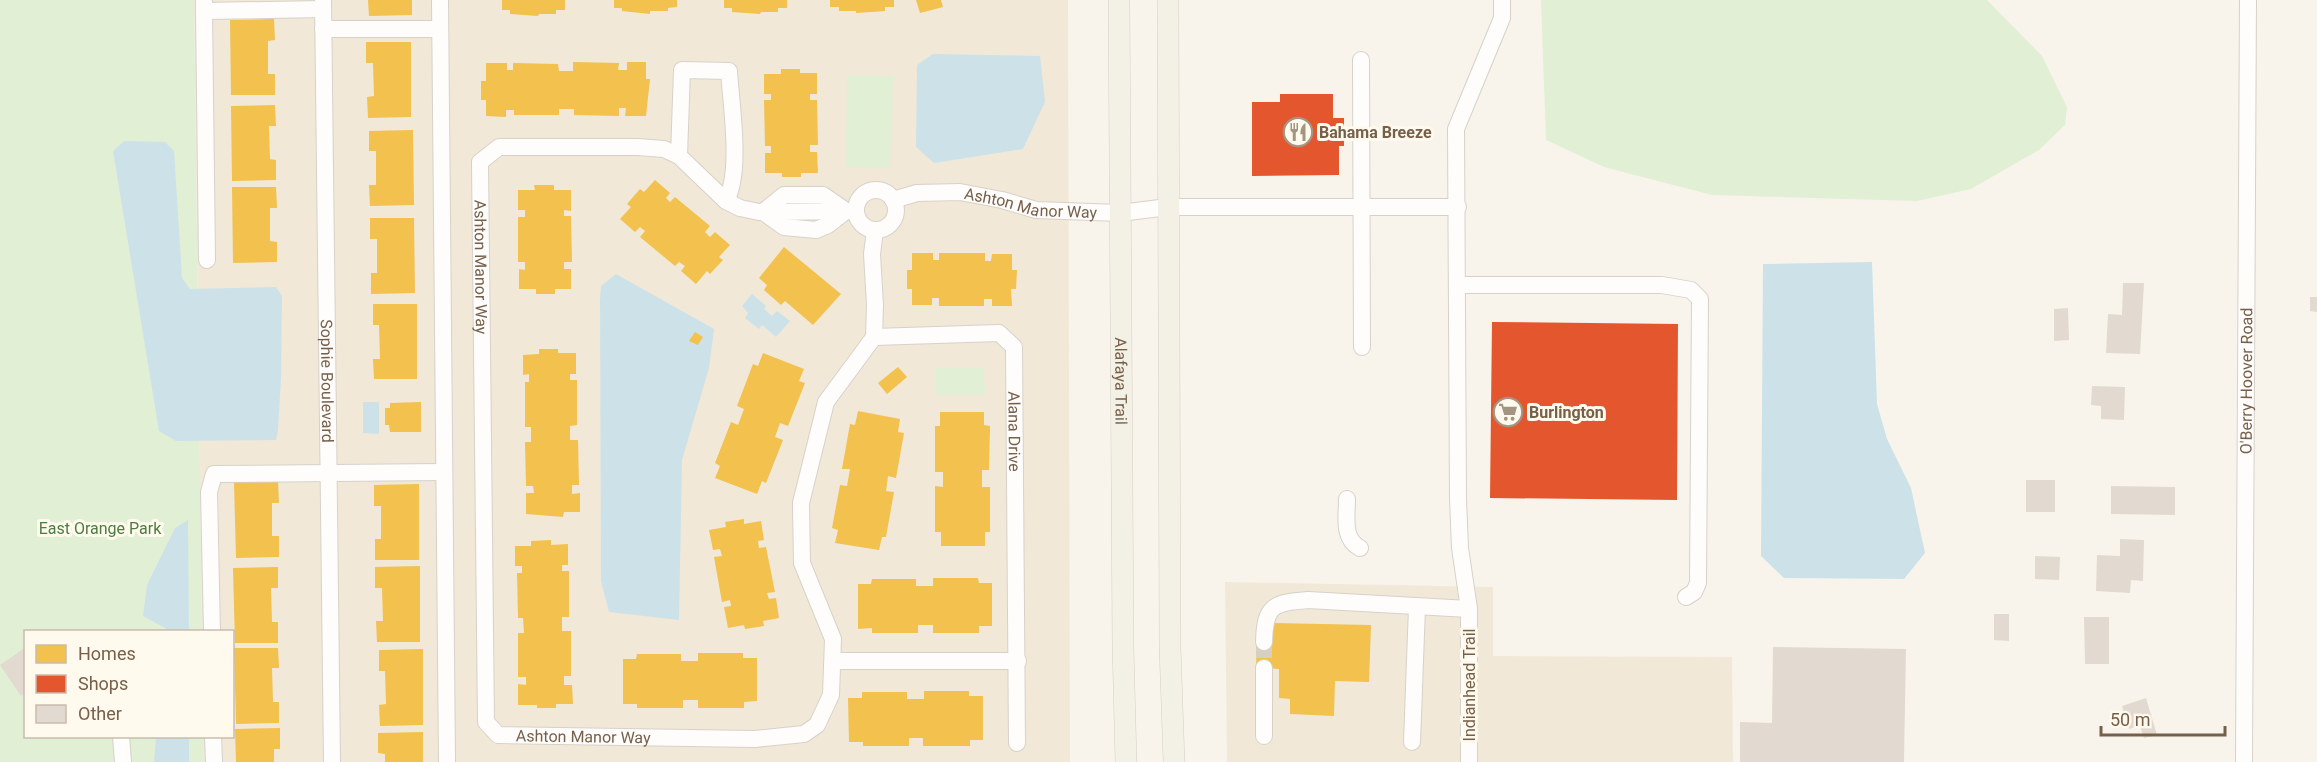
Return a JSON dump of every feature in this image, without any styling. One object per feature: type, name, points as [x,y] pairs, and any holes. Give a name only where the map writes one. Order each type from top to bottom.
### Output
[{"type":"main road","name":"Alafaya Trail","points":[[1119,0],[1123,636],[1126,762]]},
{"type":"main road","points":[[1168,0],[1170,648],[1174,762]]},
{"type":"street","points":[[440,0],[447,762]]},
{"type":"street","name":"Indianhead Trail","points":[[1468,762],[1469,609],[1460,548],[1458,499],[1456,129],[1502,18],[1502,0]]},
{"type":"street","name":"O'Berry Hoover Road","points":[[2244,762],[2248,0]]},
{"type":"street","points":[[207,260],[204,6],[323,4]]},
{"type":"street","name":"Sophie Boulevard","points":[[323,4],[332,762]]},
{"type":"street","points":[[323,29],[440,29]]},
{"type":"street","points":[[1360,60],[1362,347]]},
{"type":"street","points":[[679,156],[682,70],[729,71],[734,161],[732,190],[726,201]]},
{"type":"street","name":"Ashton Manor Way","points":[[851,211],[763,212],[740,208],[726,201],[679,156],[664,149],[499,147],[480,162],[486,722],[498,735],[755,739],[804,734],[817,725],[831,694],[833,639],[802,563],[801,503],[826,402],[874,338]]},
{"type":"street","points":[[872,190],[885,192],[893,200],[895,208],[892,221],[881,229],[875,230],[863,225],[851,211],[861,196],[872,190]]},
{"type":"street","name":"Ashton Manor Way","points":[[893,200],[917,193],[960,192],[1002,200],[1036,210],[1120,213],[1168,207],[1458,207]]},
{"type":"street","points":[[874,338],[872,254],[875,230]]},
{"type":"street","points":[[1458,285],[1662,285],[1691,291],[1700,299],[1698,583],[1694,592],[1686,597]]},
{"type":"street","name":"Alana Drive","points":[[874,338],[999,333],[1014,347],[1017,743]]},
{"type":"street","points":[[212,630],[209,492],[214,474],[443,472]]},
{"type":"street","points":[[1347,499],[1348,535],[1352,544],[1360,548]]},
{"type":"street","points":[[1264,642],[1267,614],[1274,606],[1282,602],[1308,600],[1469,609]]},
{"type":"street","points":[[1412,742],[1417,607]]},
{"type":"street","points":[[833,662],[1018,661]]},
{"type":"street","points":[[1264,668],[1264,736]]},
{"type":"street","points":[[121,738],[123,762]]},
{"type":"street","points":[[213,738],[214,762]]},
{"type":"shaded area","points":[[194,0],[1068,0],[1070,762],[203,762],[203,738],[234,738],[234,630],[202,630]]},
{"type":"shaded area","points":[[1225,582],[1493,587],[1493,656],[1732,657],[1733,762],[1227,762]]},
{"type":"green space","name":"East Orange Park","points":[[0,0],[194,0],[202,630],[24,630],[24,738],[203,738],[203,762],[0,762]]},
{"type":"green space","points":[[1541,0],[1987,0],[2042,56],[2067,107],[2065,125],[2039,150],[1971,189],[1917,201],[1712,195],[1604,167],[1546,140]]},
{"type":"green space","points":[[847,75],[893,76],[890,168],[846,167]]},
{"type":"green space","points":[[936,368],[984,368],[985,395],[936,395]]},
{"type":"water","points":[[933,54],[1040,56],[1045,102],[1023,149],[934,163],[916,147],[917,65]]},
{"type":"water","points":[[124,141],[165,142],[174,151],[182,278],[190,289],[276,287],[282,296],[281,378],[276,440],[176,441],[159,431],[113,151]]},
{"type":"water","points":[[1872,262],[1877,404],[1887,439],[1911,488],[1925,553],[1904,579],[1784,578],[1761,556],[1763,264]]},
{"type":"water","points":[[616,274],[714,329],[709,368],[682,460],[679,620],[609,612],[601,581],[600,300],[601,286]]},
{"type":"water","points":[[752,294],[766,306],[764,309],[772,316],[777,311],[790,321],[776,337],[762,325],[759,329],[745,318],[748,313],[742,306]]},
{"type":"water","points":[[363,402],[379,402],[379,434],[363,433]]},
{"type":"water","points":[[188,520],[189,630],[166,630],[143,616],[147,585],[175,528]]},
{"type":"water","points":[[156,738],[189,738],[189,762],[154,762]]},
{"type":"building: Homes","points":[[368,0],[412,0],[412,15],[369,16]]},
{"type":"building: Homes","points":[[502,0],[565,0],[565,10],[556,10],[556,14],[539,14],[538,16],[510,14],[510,10],[502,10]]},
{"type":"building: Homes","points":[[614,0],[677,0],[677,7],[668,8],[668,11],[650,11],[650,14],[622,11],[622,8],[614,8]]},
{"type":"building: Homes","points":[[724,0],[787,0],[787,8],[778,8],[778,12],[761,12],[760,14],[732,12],[732,8],[724,8]]},
{"type":"building: Homes","points":[[830,0],[894,0],[894,7],[885,7],[885,11],[856,13],[856,11],[839,11],[839,7],[830,7]]},
{"type":"building: Homes","points":[[916,0],[941,0],[943,7],[920,13]]},
{"type":"building: Homes","points":[[274,19],[275,40],[268,41],[268,74],[275,74],[275,95],[231,95],[230,20]]},
{"type":"building: Homes","points":[[366,42],[411,42],[411,117],[368,118],[367,97],[374,96],[373,63],[366,63]]},
{"type":"building: Homes","points":[[573,62],[619,63],[618,70],[627,70],[627,62],[646,62],[646,79],[650,79],[646,116],[625,116],[626,108],[619,108],[619,116],[574,115],[574,109],[559,109],[559,115],[514,115],[514,110],[506,110],[506,117],[486,116],[486,100],[481,100],[481,81],[486,81],[486,63],[507,63],[507,70],[513,70],[513,63],[558,64],[559,71],[573,71]]},
{"type":"building: Homes","points":[[781,69],[800,69],[800,73],[817,73],[817,94],[810,94],[810,100],[817,100],[818,145],[810,145],[810,152],[817,152],[818,173],[801,173],[801,177],[782,177],[782,173],[765,173],[765,153],[771,153],[771,146],[765,146],[764,100],[771,100],[771,94],[764,94],[764,74],[781,74]]},
{"type":"building: Homes","points":[[275,105],[276,126],[269,126],[270,159],[276,160],[276,180],[232,181],[231,106]]},
{"type":"building: Homes","points":[[413,130],[414,205],[370,206],[369,185],[376,185],[376,151],[369,151],[369,131]]},
{"type":"building: Homes","points":[[655,180],[670,193],[666,198],[670,202],[675,197],[710,226],[705,232],[710,237],[715,232],[730,245],[719,257],[723,260],[710,274],[707,271],[696,284],[681,271],[685,266],[679,262],[675,266],[640,237],[645,231],[640,227],[635,232],[620,219],[631,207],[627,204],[640,189],[644,192]]},
{"type":"building: Homes","points":[[534,185],[554,185],[554,190],[571,190],[571,211],[564,210],[564,216],[571,216],[572,262],[564,262],[564,269],[571,269],[571,289],[555,289],[555,294],[536,294],[536,289],[519,289],[519,269],[525,270],[525,262],[518,262],[518,217],[525,217],[525,210],[518,210],[518,190],[535,190]]},
{"type":"building: Homes","points":[[232,187],[276,187],[277,208],[270,208],[270,241],[277,242],[277,262],[233,263]]},
{"type":"building: Homes","points":[[370,218],[414,218],[415,293],[371,294],[371,273],[377,273],[377,239],[370,239]]},
{"type":"building: Homes","points":[[784,247],[841,294],[813,325],[785,301],[781,305],[764,290],[767,285],[759,278]]},
{"type":"building: Homes","points":[[912,253],[933,253],[933,260],[939,260],[939,253],[985,253],[985,261],[991,261],[992,254],[1012,254],[1012,270],[1017,270],[1016,289],[1011,289],[1012,306],[992,306],[992,299],[984,299],[984,306],[939,306],[939,298],[932,298],[932,305],[912,305],[912,289],[907,289],[907,270],[912,270]]},
{"type":"building: Homes","points":[[373,304],[417,304],[417,379],[374,379],[373,359],[380,359],[379,325],[373,325]]},
{"type":"building: Homes","points":[[695,332],[703,337],[698,345],[689,341]]},
{"type":"building: Homes","points":[[539,349],[558,349],[558,353],[576,353],[576,374],[570,374],[570,380],[577,380],[577,425],[570,426],[570,440],[578,440],[579,485],[572,485],[572,494],[580,493],[580,512],[564,512],[563,517],[526,514],[526,493],[534,493],[533,486],[526,486],[525,442],[531,442],[531,427],[525,427],[525,382],[529,382],[529,374],[523,375],[523,355],[539,354]]},
{"type":"building: Homes","points":[[763,353],[804,369],[799,381],[805,383],[788,426],[780,423],[775,437],[783,440],[766,483],[762,481],[757,494],[715,478],[720,466],[715,463],[731,422],[738,425],[744,409],[737,406],[753,364],[758,366]]},
{"type":"building: Homes","points":[[898,367],[907,377],[887,394],[878,383]]},
{"type":"building: Homes","points":[[421,402],[421,432],[390,432],[389,425],[385,425],[385,408],[390,408],[390,403]]},
{"type":"building: Homes","points":[[858,411],[900,419],[898,432],[904,433],[896,478],[888,476],[886,491],[894,492],[886,537],[882,537],[879,550],[835,543],[838,530],[832,528],[840,485],[847,486],[850,469],[842,469],[850,424],[855,425]]},
{"type":"building: Homes","points":[[940,412],[984,412],[984,425],[990,426],[989,470],[982,470],[982,487],[990,487],[990,532],[985,532],[985,546],[941,546],[941,532],[935,532],[935,486],[943,487],[943,472],[935,472],[935,426],[940,426]]},
{"type":"building: Homes","points":[[234,482],[278,482],[279,503],[272,503],[272,536],[279,536],[279,557],[236,558]]},
{"type":"building: Homes","points":[[419,484],[419,560],[375,560],[375,539],[381,539],[381,506],[374,506],[374,485]]},
{"type":"building: Homes","points":[[744,519],[744,524],[761,521],[764,540],[758,541],[759,548],[766,547],[775,592],[767,593],[769,599],[776,598],[779,618],[763,621],[764,626],[745,629],[744,625],[728,628],[724,607],[731,606],[730,600],[722,602],[714,557],[722,556],[720,549],[713,550],[709,530],[726,527],[725,522]]},
{"type":"building: Homes","points":[[551,540],[551,545],[568,544],[568,565],[562,565],[562,571],[569,571],[569,617],[562,617],[562,631],[571,631],[571,676],[564,676],[564,685],[572,685],[573,704],[556,704],[556,708],[537,708],[537,705],[518,705],[518,684],[526,685],[526,677],[518,677],[518,633],[524,633],[523,618],[518,618],[517,573],[522,573],[522,566],[515,566],[515,546],[531,546],[531,541]]},
{"type":"building: Homes","points":[[420,566],[420,642],[377,642],[376,621],[383,621],[382,588],[375,588],[375,567]]},
{"type":"building: Homes","points":[[278,567],[278,588],[271,588],[272,622],[278,622],[278,643],[235,643],[233,568]]},
{"type":"building: Homes","points":[[933,578],[978,578],[979,583],[992,583],[992,626],[979,626],[979,633],[933,633],[933,625],[918,625],[918,633],[872,633],[872,628],[858,629],[858,584],[871,584],[872,579],[916,579],[916,586],[933,586]]},
{"type":"building: Homes","points":[[1273,623],[1371,625],[1369,682],[1335,681],[1334,716],[1290,714],[1290,699],[1279,698],[1279,669],[1256,667],[1257,642],[1273,643]]},
{"type":"building: Homes","points":[[234,648],[278,648],[279,668],[272,668],[273,702],[279,702],[279,723],[236,724]]},
{"type":"building: Homes","points":[[423,649],[423,725],[380,726],[379,705],[386,704],[385,671],[379,671],[379,650]]},
{"type":"building: Homes","points":[[698,653],[743,653],[743,658],[757,658],[757,701],[744,702],[744,708],[698,708],[698,700],[683,700],[683,708],[637,708],[637,704],[623,704],[623,659],[636,659],[637,654],[681,654],[681,661],[698,661]]},
{"type":"building: Homes","points":[[924,691],[969,691],[969,696],[983,696],[983,740],[970,740],[970,746],[923,746],[923,738],[909,738],[909,746],[863,746],[863,742],[849,742],[848,698],[862,698],[862,692],[907,692],[907,699],[924,699]]},
{"type":"building: Homes","points":[[280,728],[280,749],[274,749],[274,762],[236,762],[235,729]]},
{"type":"building: Homes","points":[[423,732],[423,762],[385,762],[385,754],[378,753],[378,733]]},
{"type":"building: Shops","name":"Bahama Breeze","points":[[1280,94],[1333,94],[1333,118],[1344,118],[1344,146],[1339,146],[1339,175],[1252,176],[1252,102],[1280,102]]},
{"type":"building: Shops","points":[[1492,322],[1678,324],[1677,500],[1490,498]]},
{"type":"building: Other","points":[[2123,283],[2144,283],[2140,354],[2106,353],[2108,314],[2122,315]]},
{"type":"building: Other","points":[[2310,297],[2317,297],[2317,312],[2310,311]]},
{"type":"building: Other","points":[[2068,308],[2069,340],[2054,341],[2054,309]]},
{"type":"building: Other","points":[[2092,386],[2125,387],[2124,420],[2101,419],[2101,406],[2091,405]]},
{"type":"building: Other","points":[[2026,480],[2055,480],[2055,512],[2026,512]]},
{"type":"building: Other","points":[[2111,486],[2175,487],[2175,515],[2111,514]]},
{"type":"building: Other","points":[[2120,539],[2144,540],[2143,581],[2131,580],[2130,593],[2096,591],[2097,555],[2120,556]]},
{"type":"building: Other","points":[[2035,556],[2060,557],[2059,580],[2035,579]]},
{"type":"building: Other","points":[[1994,614],[2009,614],[2009,641],[1994,640]]},
{"type":"building: Other","points":[[2084,617],[2109,617],[2109,664],[2085,664]]},
{"type":"building: Other","points":[[1773,647],[1906,649],[1904,762],[1740,762],[1740,722],[1772,723]]},
{"type":"building: Other","points":[[24,648],[24,694],[21,696],[0,665]]},
{"type":"building: Other","points":[[2146,698],[2157,735],[2144,738],[2140,726],[2129,729],[2122,706]]},
{"type":"tunnel","points":[[1264,642],[1264,668]]},
{"type":"place","name":"Bahama Breeze","points":[[1298,132]]},
{"type":"place","name":"Burlington","points":[[1508,412]]}]
